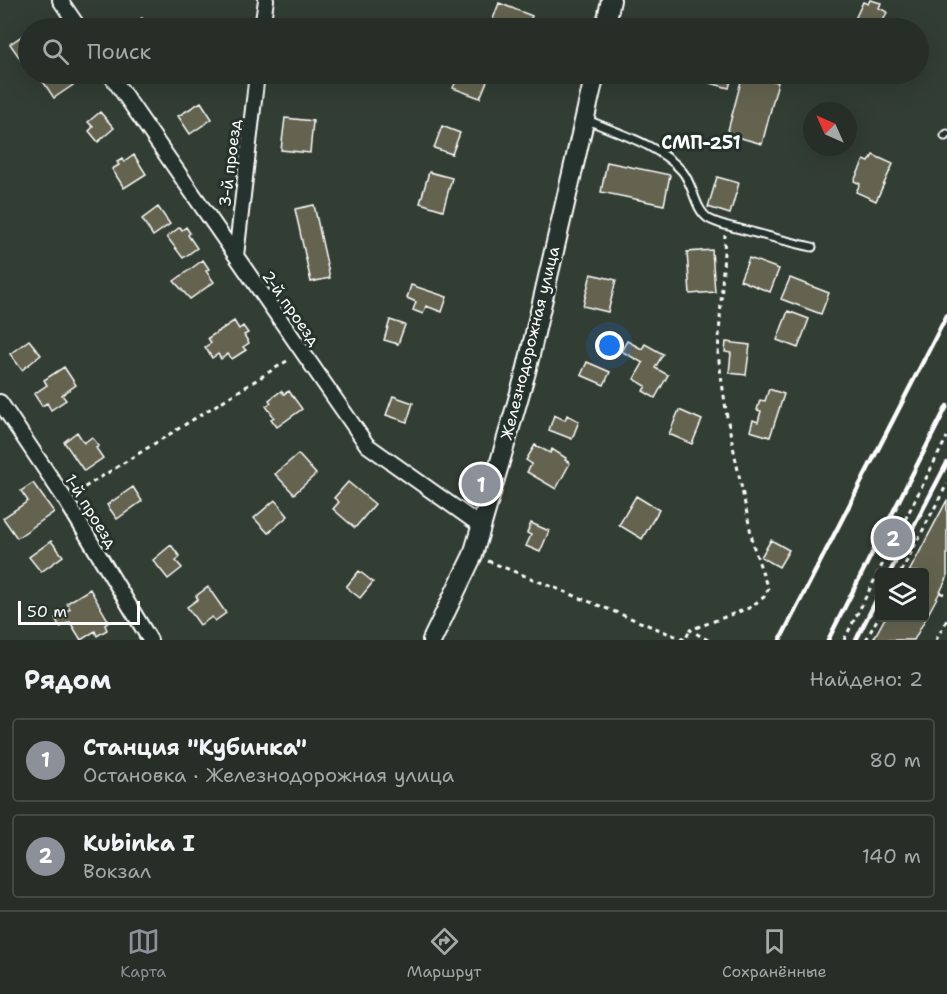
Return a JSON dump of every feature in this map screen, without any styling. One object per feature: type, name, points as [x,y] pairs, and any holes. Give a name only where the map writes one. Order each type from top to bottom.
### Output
[{"type":"street","points":[[60,0],[72,18]]},
{"type":"street","points":[[263,18],[266,0]]},
{"type":"street","points":[[607,18],[611,0]]},
{"type":"street","name":"2-й проезд","points":[[117,84],[367,445],[481,526]]},
{"type":"street","name":"3-й проезд","points":[[236,256],[256,84]]},
{"type":"street","name":"Железнодорожная улица","points":[[432,640],[473,555],[526,372],[593,84]]},
{"type":"street","name":"1-й проезд","points":[[0,402],[65,499],[150,640]]},
{"type":"lane","points":[[585,119],[642,143],[668,158],[690,183],[699,208],[708,218],[726,225],[812,247]]},
{"type":"path","points":[[473,555],[685,640],[690,630],[749,608],[764,597],[768,589],[754,548],[727,417],[718,354],[726,225]]},
{"type":"path","points":[[65,499],[301,352]]},
{"type":"path","points":[[844,640],[947,437]]},
{"type":"path","points":[[904,568],[947,484]]},
{"type":"path","points":[[940,592],[947,596]]},
{"type":"path","points":[[936,640],[947,620]]},
{"type":"path","points":[[866,640],[875,622]]},
{"type":"path","points":[[690,630],[708,640]]},
{"type":"path","points":[[941,631],[947,634]]},
{"type":"building","points":[[870,0],[881,3],[879,8],[887,12],[884,18],[855,18],[863,2],[868,4]]},
{"type":"building","points":[[499,3],[532,16],[531,18],[493,18]]},
{"type":"building","points":[[18,39],[18,55],[10,44]]},
{"type":"building","points":[[45,84],[75,84],[54,98]]},
{"type":"building","points":[[455,84],[486,84],[480,98],[453,88]]},
{"type":"building","points":[[714,84],[730,84],[729,88]]},
{"type":"building","points":[[740,84],[777,84],[762,144],[727,134]]},
{"type":"building","points":[[201,102],[212,119],[190,134],[178,116]]},
{"type":"building","points":[[100,112],[114,128],[98,142],[89,131],[93,127],[88,122]]},
{"type":"building","points":[[285,118],[313,121],[310,153],[281,150]]},
{"type":"building","points":[[442,126],[460,133],[452,154],[434,148]]},
{"type":"building","points":[[134,155],[146,174],[124,188],[112,169],[119,165],[117,162],[122,159],[124,162]]},
{"type":"building","points":[[873,155],[893,164],[876,201],[856,192],[860,184],[854,181],[864,160],[869,162]]},
{"type":"building","points":[[607,162],[670,175],[664,205],[601,192]]},
{"type":"building","points":[[429,172],[452,178],[443,210],[420,203]]},
{"type":"building","points":[[717,177],[739,183],[730,214],[708,207]]},
{"type":"building","points":[[314,205],[330,278],[311,282],[295,209]]},
{"type":"building","points":[[158,207],[170,224],[153,236],[142,219]]},
{"type":"building","points":[[180,227],[182,230],[186,227],[190,233],[188,235],[197,248],[183,258],[167,237]]},
{"type":"building","points":[[712,250],[715,292],[690,294],[687,252]]},
{"type":"building","points":[[749,258],[779,269],[770,292],[740,280]]},
{"type":"building","points":[[203,260],[209,269],[206,271],[214,282],[190,299],[174,281]]},
{"type":"building","points":[[591,274],[616,280],[608,312],[583,306]]},
{"type":"building","points":[[790,278],[829,293],[821,314],[781,299]]},
{"type":"building","points":[[411,285],[447,297],[442,312],[426,306],[423,314],[413,310],[416,302],[407,298]]},
{"type":"building","points":[[788,311],[809,319],[798,348],[777,340]]},
{"type":"building","points":[[390,320],[405,325],[398,344],[384,340]]},
{"type":"building","points":[[234,321],[239,329],[243,326],[248,333],[244,335],[249,343],[243,347],[246,350],[232,359],[228,354],[221,359],[218,354],[212,358],[205,347],[211,343],[208,338]]},
{"type":"building","points":[[29,340],[41,355],[22,370],[10,354]]},
{"type":"building","points":[[627,341],[642,349],[645,344],[663,354],[655,368],[668,375],[655,398],[643,391],[646,386],[634,379],[643,363],[621,351]]},
{"type":"building","points":[[726,342],[750,345],[746,375],[729,373],[731,353],[725,352]]},
{"type":"building","points":[[587,362],[610,372],[604,385],[581,375]]},
{"type":"building","points":[[64,367],[76,385],[62,395],[66,400],[51,410],[47,403],[42,406],[34,394],[47,385],[44,380]]},
{"type":"building","points":[[769,389],[784,394],[770,437],[750,431],[753,420],[758,422],[761,411],[757,410],[760,400],[765,401]]},
{"type":"building","points":[[281,391],[284,394],[289,391],[302,409],[277,427],[271,419],[274,417],[266,406],[271,403],[269,400]]},
{"type":"building","points":[[393,396],[413,403],[407,422],[386,415]]},
{"type":"building","points":[[679,410],[702,420],[692,444],[669,434]]},
{"type":"building","points":[[554,415],[565,420],[567,415],[579,421],[572,439],[549,430]]},
{"type":"building","points":[[77,432],[84,443],[92,437],[99,446],[96,448],[103,458],[84,471],[64,442]]},
{"type":"building","points":[[535,445],[550,453],[552,449],[570,463],[556,489],[527,472],[532,464],[526,460]]},
{"type":"building","points":[[298,454],[316,474],[294,494],[275,474]]},
{"type":"building","points":[[348,482],[375,504],[355,528],[333,509],[339,502],[334,498]]},
{"type":"building","points":[[33,483],[54,512],[17,538],[3,518],[28,501],[21,491]]},
{"type":"building","points":[[133,487],[142,501],[117,519],[107,505]]},
{"type":"building","points":[[636,496],[659,510],[642,539],[619,525]]},
{"type":"building","points":[[275,500],[288,516],[268,533],[254,518]]},
{"type":"building","points":[[947,500],[947,578],[929,612],[929,568],[911,568]]},
{"type":"building","points":[[531,523],[549,531],[540,552],[526,546],[531,535],[527,533]]},
{"type":"building","points":[[771,540],[789,550],[779,567],[761,557]]},
{"type":"building","points":[[51,541],[63,556],[41,572],[29,557]]},
{"type":"building","points":[[171,545],[180,557],[176,561],[182,568],[168,579],[153,560]]},
{"type":"building","points":[[359,571],[373,582],[360,598],[346,587]]},
{"type":"building","points":[[208,587],[226,613],[215,621],[212,617],[200,625],[187,607]]},
{"type":"building","points":[[90,589],[109,622],[105,625],[107,630],[97,636],[95,631],[81,640],[70,622],[60,627],[55,618],[70,609],[67,603]]},
{"type":"building","points":[[883,622],[924,622],[914,640],[873,640]]},
{"type":"railway","points":[[780,640],[947,315]]},
{"type":"railway","points":[[828,640],[947,406]]},
{"type":"railway","points":[[892,568],[947,463]]},
{"type":"railway","points":[[856,640],[875,603]]},
{"type":"place","name":"Станция \"Кубинка\"","points":[[481,484]]},
{"type":"place","name":"Kubinka I","points":[[893,538]]},
{"type":"district","name":"СМП-251","points":[[701,143]]}]
